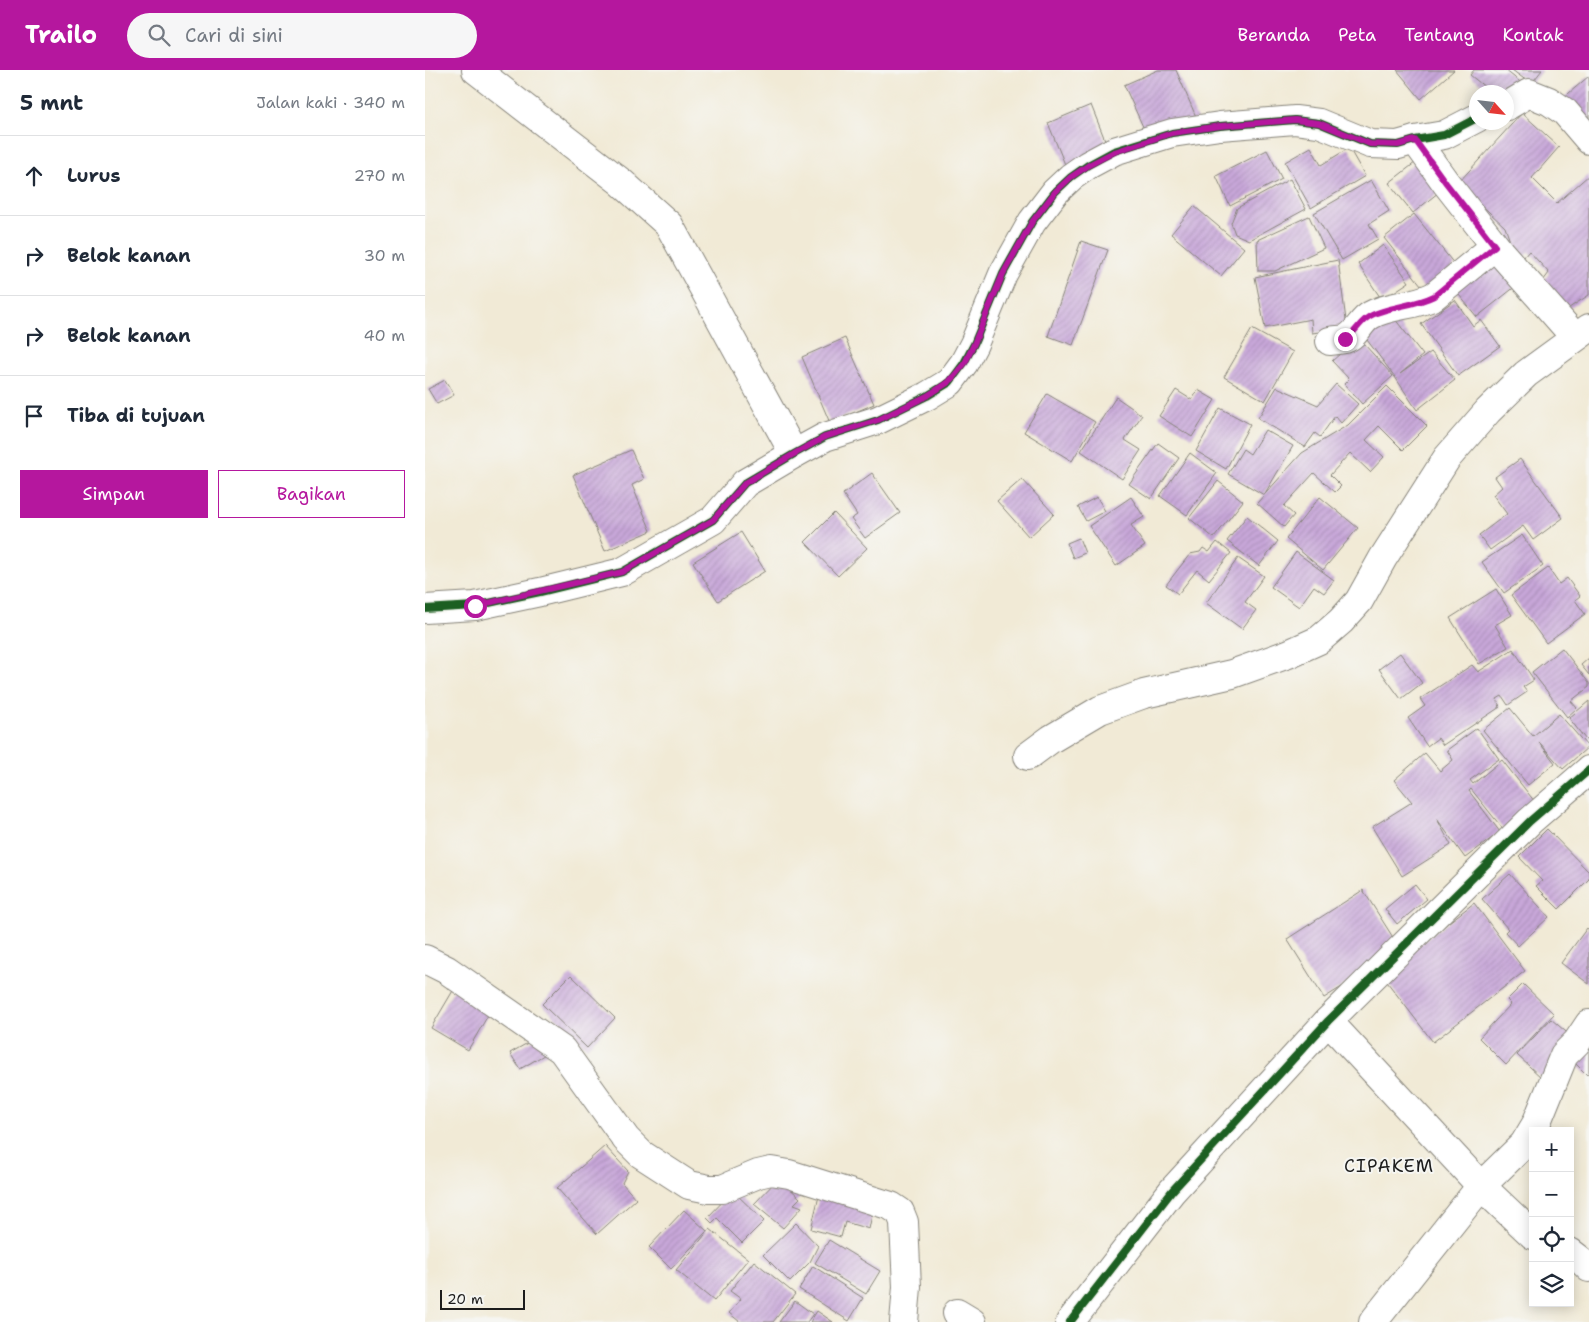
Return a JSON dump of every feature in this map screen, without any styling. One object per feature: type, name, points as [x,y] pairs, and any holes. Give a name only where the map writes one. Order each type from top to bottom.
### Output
[{"type":"street","points":[[476,70],[621,182],[669,225],[794,454]]},
{"type":"street","points":[[1514,102],[1529,93],[1549,101],[1565,112],[1589,140]]},
{"type":"street","points":[[425,609],[475,606],[622,572],[713,520],[745,483],[794,454],[825,437],[878,420],[927,396],[949,382],[965,363],[1003,274],[1032,222],[1055,192],[1071,177],[1114,152],[1172,133],[1220,126],[1295,120],[1319,123],[1370,144],[1398,145],[1444,135],[1469,122]]},
{"type":"street","points":[[1028,756],[1051,739],[1100,710],[1144,694],[1232,674],[1288,654],[1319,640],[1341,621],[1359,601],[1387,551],[1447,458],[1488,410],[1519,380],[1582,333],[1495,246],[1415,140]]},
{"type":"street","points":[[1330,341],[1345,339],[1353,335],[1362,322],[1371,315],[1426,300],[1434,296],[1495,246]]},
{"type":"street","points":[[1070,1322],[1172,1191],[1328,1021],[1530,821],[1589,770]]},
{"type":"street","points":[[425,959],[447,970],[562,1050],[626,1139],[641,1154],[689,1185],[709,1189],[722,1188],[771,1171],[789,1174],[891,1206],[900,1212],[904,1222],[907,1287],[904,1322]]},
{"type":"street","points":[[1328,1021],[1481,1186],[1529,1231]]},
{"type":"street","points":[[1373,1322],[1481,1186],[1524,1144],[1536,1124],[1564,1054],[1577,1042],[1589,1024]]},
{"type":"street","points":[[1574,1255],[1589,1268]]},
{"type":"building","points":[[1158,70],[1176,70],[1197,119],[1149,140],[1124,85]]},
{"type":"building","points":[[1397,70],[1454,70],[1421,99]]},
{"type":"building","points":[[1474,70],[1505,70],[1524,85],[1514,89],[1514,85],[1482,85],[1470,75]]},
{"type":"building","points":[[1512,70],[1542,70],[1531,84]]},
{"type":"building","points":[[1589,76],[1589,130],[1562,99]]},
{"type":"building","points":[[1091,105],[1109,150],[1066,167],[1048,123]]},
{"type":"building","points":[[1522,113],[1559,147],[1532,178],[1557,203],[1589,175],[1589,295],[1569,308],[1543,281],[1549,273],[1529,251],[1518,264],[1505,227],[1458,183],[1506,130],[1514,130],[1514,122]]},
{"type":"building","points":[[1311,147],[1321,165],[1349,148],[1365,176],[1311,208],[1285,162]]},
{"type":"building","points":[[1267,150],[1282,179],[1230,206],[1216,176]]},
{"type":"building","points":[[1416,162],[1439,192],[1413,213],[1389,183]]},
{"type":"building","points":[[1290,179],[1306,209],[1249,240],[1235,234],[1231,223],[1237,208]]},
{"type":"building","points":[[1371,180],[1389,211],[1369,224],[1378,239],[1342,260],[1314,213]]},
{"type":"building","points":[[1194,206],[1244,248],[1221,276],[1171,234]]},
{"type":"building","points":[[1414,214],[1455,265],[1425,290],[1384,238]]},
{"type":"building","points":[[1309,216],[1324,248],[1275,271],[1258,271],[1257,240]]},
{"type":"building","points":[[1081,241],[1108,250],[1073,345],[1048,336]]},
{"type":"building","points":[[1383,245],[1409,282],[1382,300],[1358,264]]},
{"type":"building","points":[[1494,258],[1516,286],[1477,317],[1455,290]]},
{"type":"building","points":[[1338,260],[1347,328],[1312,333],[1311,319],[1265,328],[1255,277]]},
{"type":"building","points":[[1455,300],[1473,326],[1481,320],[1500,346],[1458,376],[1421,324]]},
{"type":"building","points":[[1391,314],[1423,355],[1400,374],[1431,352],[1455,380],[1417,410],[1364,336]]},
{"type":"building","points":[[1252,329],[1293,352],[1265,401],[1224,377]]},
{"type":"building","points":[[845,338],[874,404],[830,423],[802,357]]},
{"type":"building","points":[[1364,344],[1393,376],[1362,404],[1344,384],[1349,379],[1332,361],[1349,346]]},
{"type":"building","points":[[445,380],[454,395],[437,404],[428,389]]},
{"type":"building","points":[[1336,384],[1358,404],[1341,423],[1335,416],[1320,437],[1315,433],[1305,447],[1258,418],[1277,387],[1318,405]]},
{"type":"building","points":[[1387,386],[1427,426],[1403,450],[1379,426],[1366,440],[1384,457],[1370,472],[1350,453],[1330,475],[1341,486],[1335,492],[1314,473],[1284,506],[1294,515],[1284,527],[1257,503],[1302,453],[1348,425]]},
{"type":"building","points":[[1176,390],[1192,400],[1198,390],[1215,400],[1192,437],[1159,416]]},
{"type":"building","points":[[1047,394],[1095,422],[1072,461],[1024,432]]},
{"type":"building","points":[[1116,397],[1142,415],[1125,440],[1141,450],[1122,479],[1081,451]]},
{"type":"building","points":[[1220,408],[1250,424],[1226,469],[1196,451]]},
{"type":"building","points":[[1265,430],[1293,446],[1264,495],[1228,474],[1243,449],[1250,454]]},
{"type":"building","points":[[1158,443],[1179,458],[1151,499],[1129,484]]},
{"type":"building","points":[[631,450],[644,479],[632,485],[651,531],[605,551],[573,475]]},
{"type":"building","points":[[1190,453],[1217,473],[1187,515],[1160,496]]},
{"type":"building","points":[[1520,459],[1563,518],[1533,540],[1523,526],[1490,550],[1479,535],[1507,514],[1493,495],[1502,487],[1495,477]]},
{"type":"building","points":[[872,473],[900,513],[865,538],[851,519],[857,515],[843,494]]},
{"type":"building","points":[[1022,479],[1054,514],[1029,537],[997,501]]},
{"type":"building","points":[[1218,481],[1243,501],[1214,538],[1189,518]]},
{"type":"building","points":[[1097,497],[1105,511],[1086,521],[1078,507]]},
{"type":"building","points":[[1131,497],[1144,517],[1131,525],[1145,546],[1116,566],[1089,526]]},
{"type":"building","points":[[1320,497],[1358,528],[1323,570],[1286,539]]},
{"type":"building","points":[[834,513],[867,548],[838,576],[805,542]]},
{"type":"building","points":[[1247,516],[1278,541],[1259,566],[1227,541]]},
{"type":"building","points":[[741,532],[765,571],[718,601],[693,562]]},
{"type":"building","points":[[1522,535],[1543,566],[1504,593],[1482,562]]},
{"type":"building","points":[[1079,538],[1085,553],[1073,558],[1067,543]]},
{"type":"building","points":[[1217,542],[1231,553],[1209,580],[1197,570],[1178,594],[1166,585],[1190,554],[1200,552],[1203,548],[1209,552]]},
{"type":"building","points":[[1296,552],[1334,580],[1324,593],[1314,586],[1299,607],[1271,587]]},
{"type":"building","points":[[1238,558],[1264,576],[1245,602],[1256,610],[1242,629],[1206,603]]},
{"type":"building","points":[[1548,568],[1559,584],[1567,578],[1580,596],[1575,600],[1585,614],[1546,643],[1511,595]]},
{"type":"building","points":[[1496,589],[1512,615],[1495,625],[1508,647],[1479,664],[1450,618]]},
{"type":"building","points":[[1562,648],[1589,683],[1589,687],[1571,701],[1577,708],[1567,717],[1532,672]]},
{"type":"building","points":[[1513,649],[1534,680],[1523,687],[1527,692],[1508,705],[1502,696],[1497,699],[1500,707],[1443,745],[1438,738],[1427,746],[1408,718],[1425,706],[1420,699],[1472,665],[1478,672]]},
{"type":"building","points":[[1400,653],[1422,683],[1401,699],[1379,669]]},
{"type":"building","points":[[1589,658],[1589,675],[1581,665]]},
{"type":"building","points":[[1589,701],[1589,744],[1569,718]]},
{"type":"building","points":[[1510,708],[1533,736],[1559,714],[1588,747],[1563,769],[1539,742],[1555,763],[1528,785],[1483,730]]},
{"type":"building","points":[[1477,728],[1499,759],[1470,780],[1473,784],[1502,760],[1535,802],[1503,829],[1471,789],[1469,791],[1500,832],[1465,858],[1437,819],[1451,845],[1402,876],[1372,827],[1412,802],[1394,780],[1425,753],[1440,771],[1453,760],[1447,750]]},
{"type":"building","points":[[1547,829],[1589,872],[1589,879],[1559,909],[1536,886],[1542,881],[1519,857]]},
{"type":"building","points":[[1510,874],[1549,917],[1518,946],[1505,932],[1508,929],[1482,899]]},
{"type":"building","points":[[1415,884],[1427,899],[1397,924],[1385,909]]},
{"type":"building","points":[[1363,890],[1401,950],[1324,998],[1287,939]]},
{"type":"building","points":[[1474,903],[1525,971],[1433,1042],[1381,974]]},
{"type":"building","points":[[1587,928],[1589,930],[1589,984],[1561,963]]},
{"type":"building","points":[[571,975],[615,1018],[587,1048],[542,1004]]},
{"type":"building","points":[[1523,984],[1554,1014],[1506,1065],[1479,1038],[1511,1004],[1507,1000]]},
{"type":"building","points":[[454,989],[491,1010],[468,1050],[431,1028]]},
{"type":"building","points":[[1551,1019],[1572,1037],[1542,1078],[1517,1055]]},
{"type":"building","points":[[540,1036],[549,1052],[520,1069],[510,1053]]},
{"type":"building","points":[[1589,1037],[1589,1072],[1587,1075],[1570,1058]]},
{"type":"building","points":[[605,1146],[628,1171],[622,1183],[636,1199],[597,1234],[557,1188]]},
{"type":"building","points":[[779,1178],[800,1198],[794,1204],[802,1207],[783,1228],[754,1204]]},
{"type":"building","points":[[733,1191],[764,1221],[742,1243],[717,1218],[712,1223],[707,1218]]},
{"type":"building","points":[[819,1196],[873,1210],[869,1229],[845,1222],[841,1237],[811,1229]]},
{"type":"building","points":[[684,1210],[707,1231],[671,1269],[649,1247]]},
{"type":"building","points":[[796,1223],[818,1246],[810,1262],[790,1282],[763,1255]]},
{"type":"building","points":[[710,1229],[748,1259],[714,1301],[676,1270]]},
{"type":"building","points":[[829,1240],[880,1271],[866,1294],[815,1263]]},
{"type":"building","points":[[754,1261],[795,1294],[773,1322],[740,1322],[729,1313],[741,1299],[730,1291]]},
{"type":"building","points":[[813,1266],[863,1298],[849,1321],[799,1289]]},
{"type":"building","points":[[795,1301],[813,1314],[807,1322],[779,1322]]},
{"type":"building","points":[[817,1311],[833,1322],[810,1322]]},
{"type":"cycle path","points":[[425,609],[475,606],[622,572],[713,520],[745,483],[794,454],[825,437],[878,420],[927,396],[950,382],[964,363],[974,344],[1003,274],[1032,222],[1055,192],[1071,177],[1114,151],[1172,133],[1220,126],[1295,120],[1319,123],[1370,144],[1398,145],[1444,135],[1469,122]]},
{"type":"cycle path","points":[[1070,1322],[1172,1191],[1328,1021],[1530,821],[1589,770]]},
{"type":"district","name":"CIPAKEM","points":[[1389,1166]]},
{"type":"route","points":[[475,606],[622,572],[713,520],[745,483],[794,454],[825,437],[878,420],[927,396],[949,382],[965,363],[1003,274],[1032,222],[1055,192],[1071,177],[1114,152],[1172,133],[1220,126],[1295,120],[1319,123],[1370,144],[1398,145],[1415,140],[1495,246],[1434,296],[1426,300],[1371,315],[1362,322],[1353,335],[1345,339]]}]
